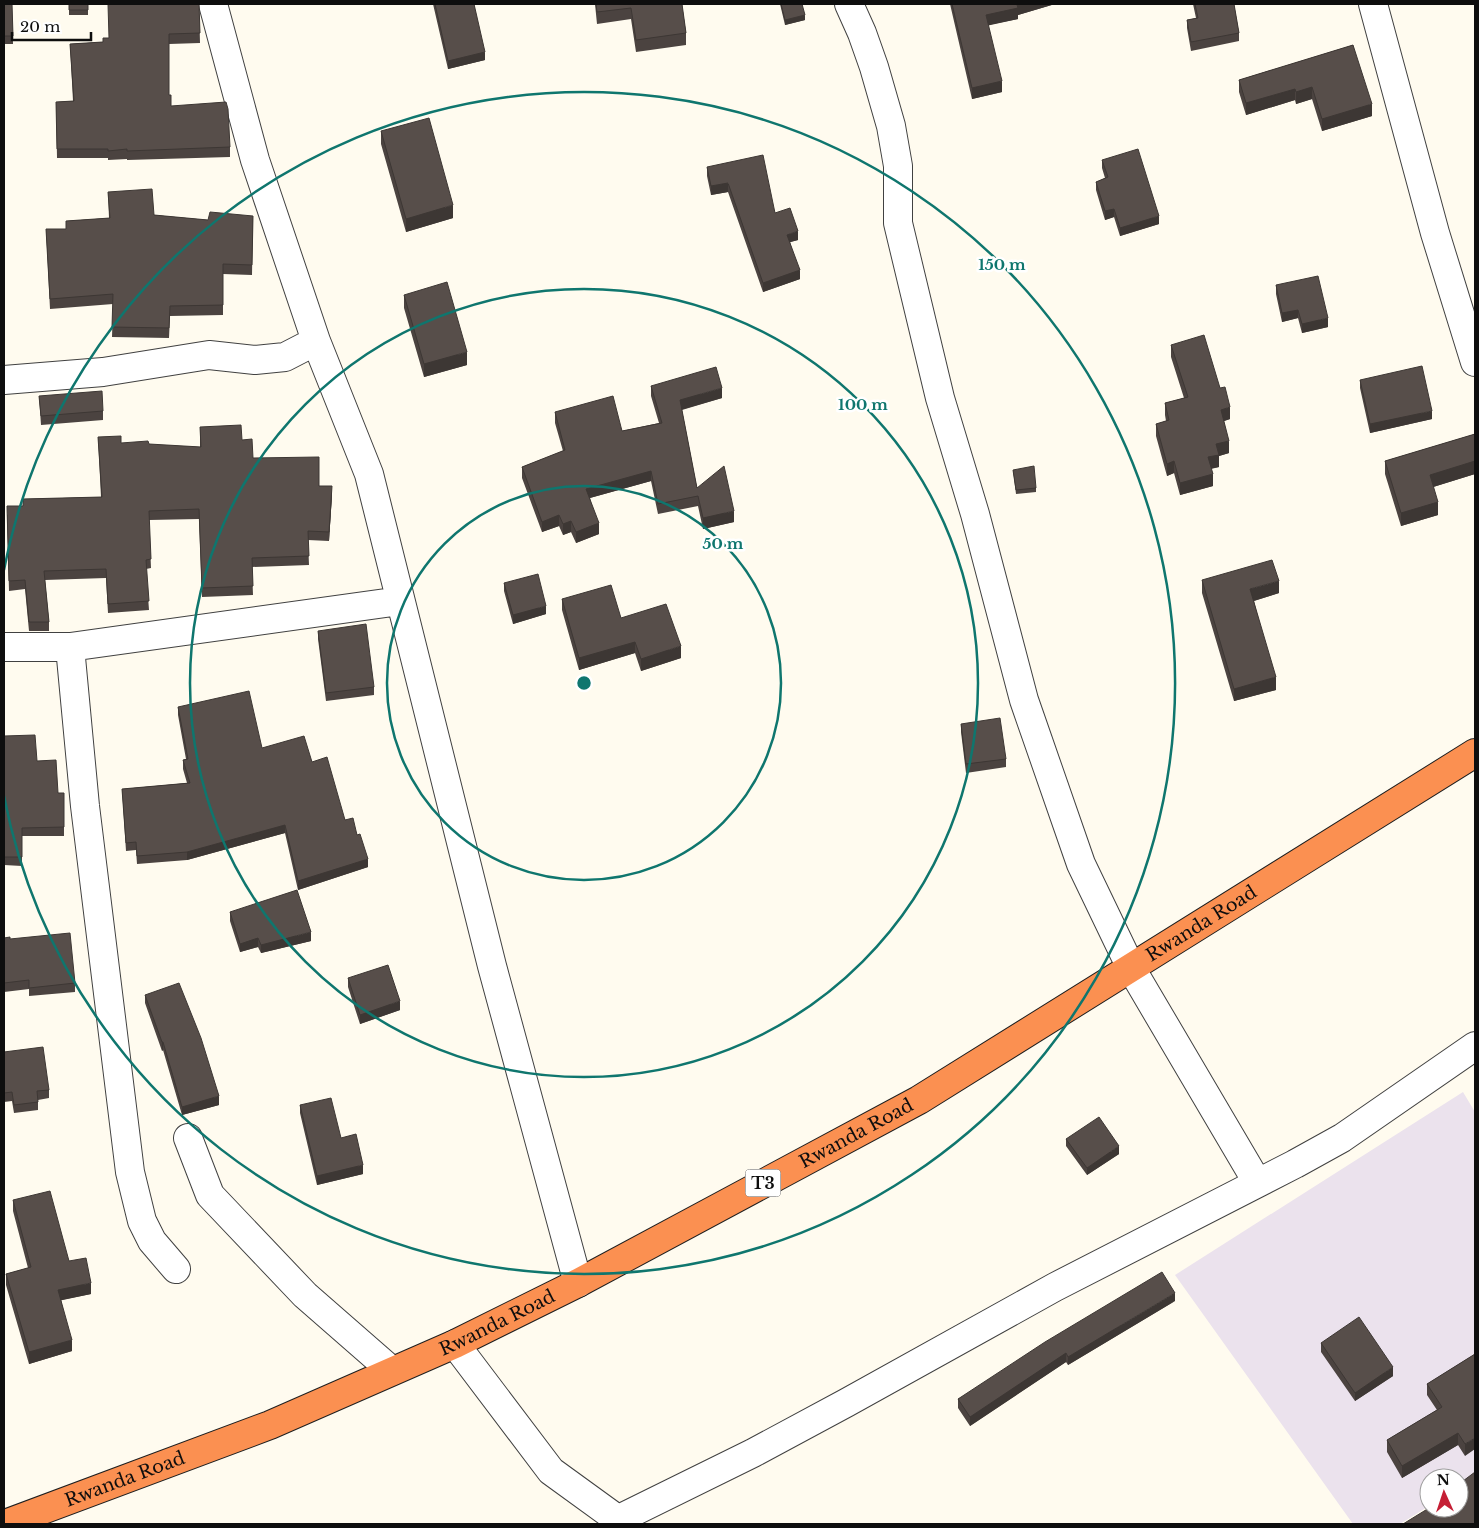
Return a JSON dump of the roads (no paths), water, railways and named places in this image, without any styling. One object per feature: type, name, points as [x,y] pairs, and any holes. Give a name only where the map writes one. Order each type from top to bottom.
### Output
[{"type":"highway","name":"Rwanda Road","points":[[5,1524],[270,1426],[455,1344],[578,1283],[920,1100],[1475,753]]},
{"type":"street","points":[[213,4],[255,160],[316,341],[369,474],[495,975],[578,1283]]},
{"type":"street","points":[[849,4],[874,67],[891,126],[898,166],[898,223],[940,398],[975,514],[1024,700],[1081,864],[1131,968],[1257,1182]]},
{"type":"street","points":[[1373,4],[1435,233],[1475,362]]},
{"type":"street","points":[[4,380],[103,372],[209,355],[255,360],[284,357],[316,341]]},
{"type":"street","points":[[4,647],[70,647],[400,601]]},
{"type":"street","points":[[70,647],[85,806],[130,1172],[142,1221],[152,1241],[176,1270]]},
{"type":"street","points":[[455,1344],[551,1471],[621,1522],[846,1403],[1055,1287],[1295,1164],[1342,1138],[1472,1057]]},
{"type":"street","points":[[188,1138],[210,1195],[305,1294],[392,1371]]}]
